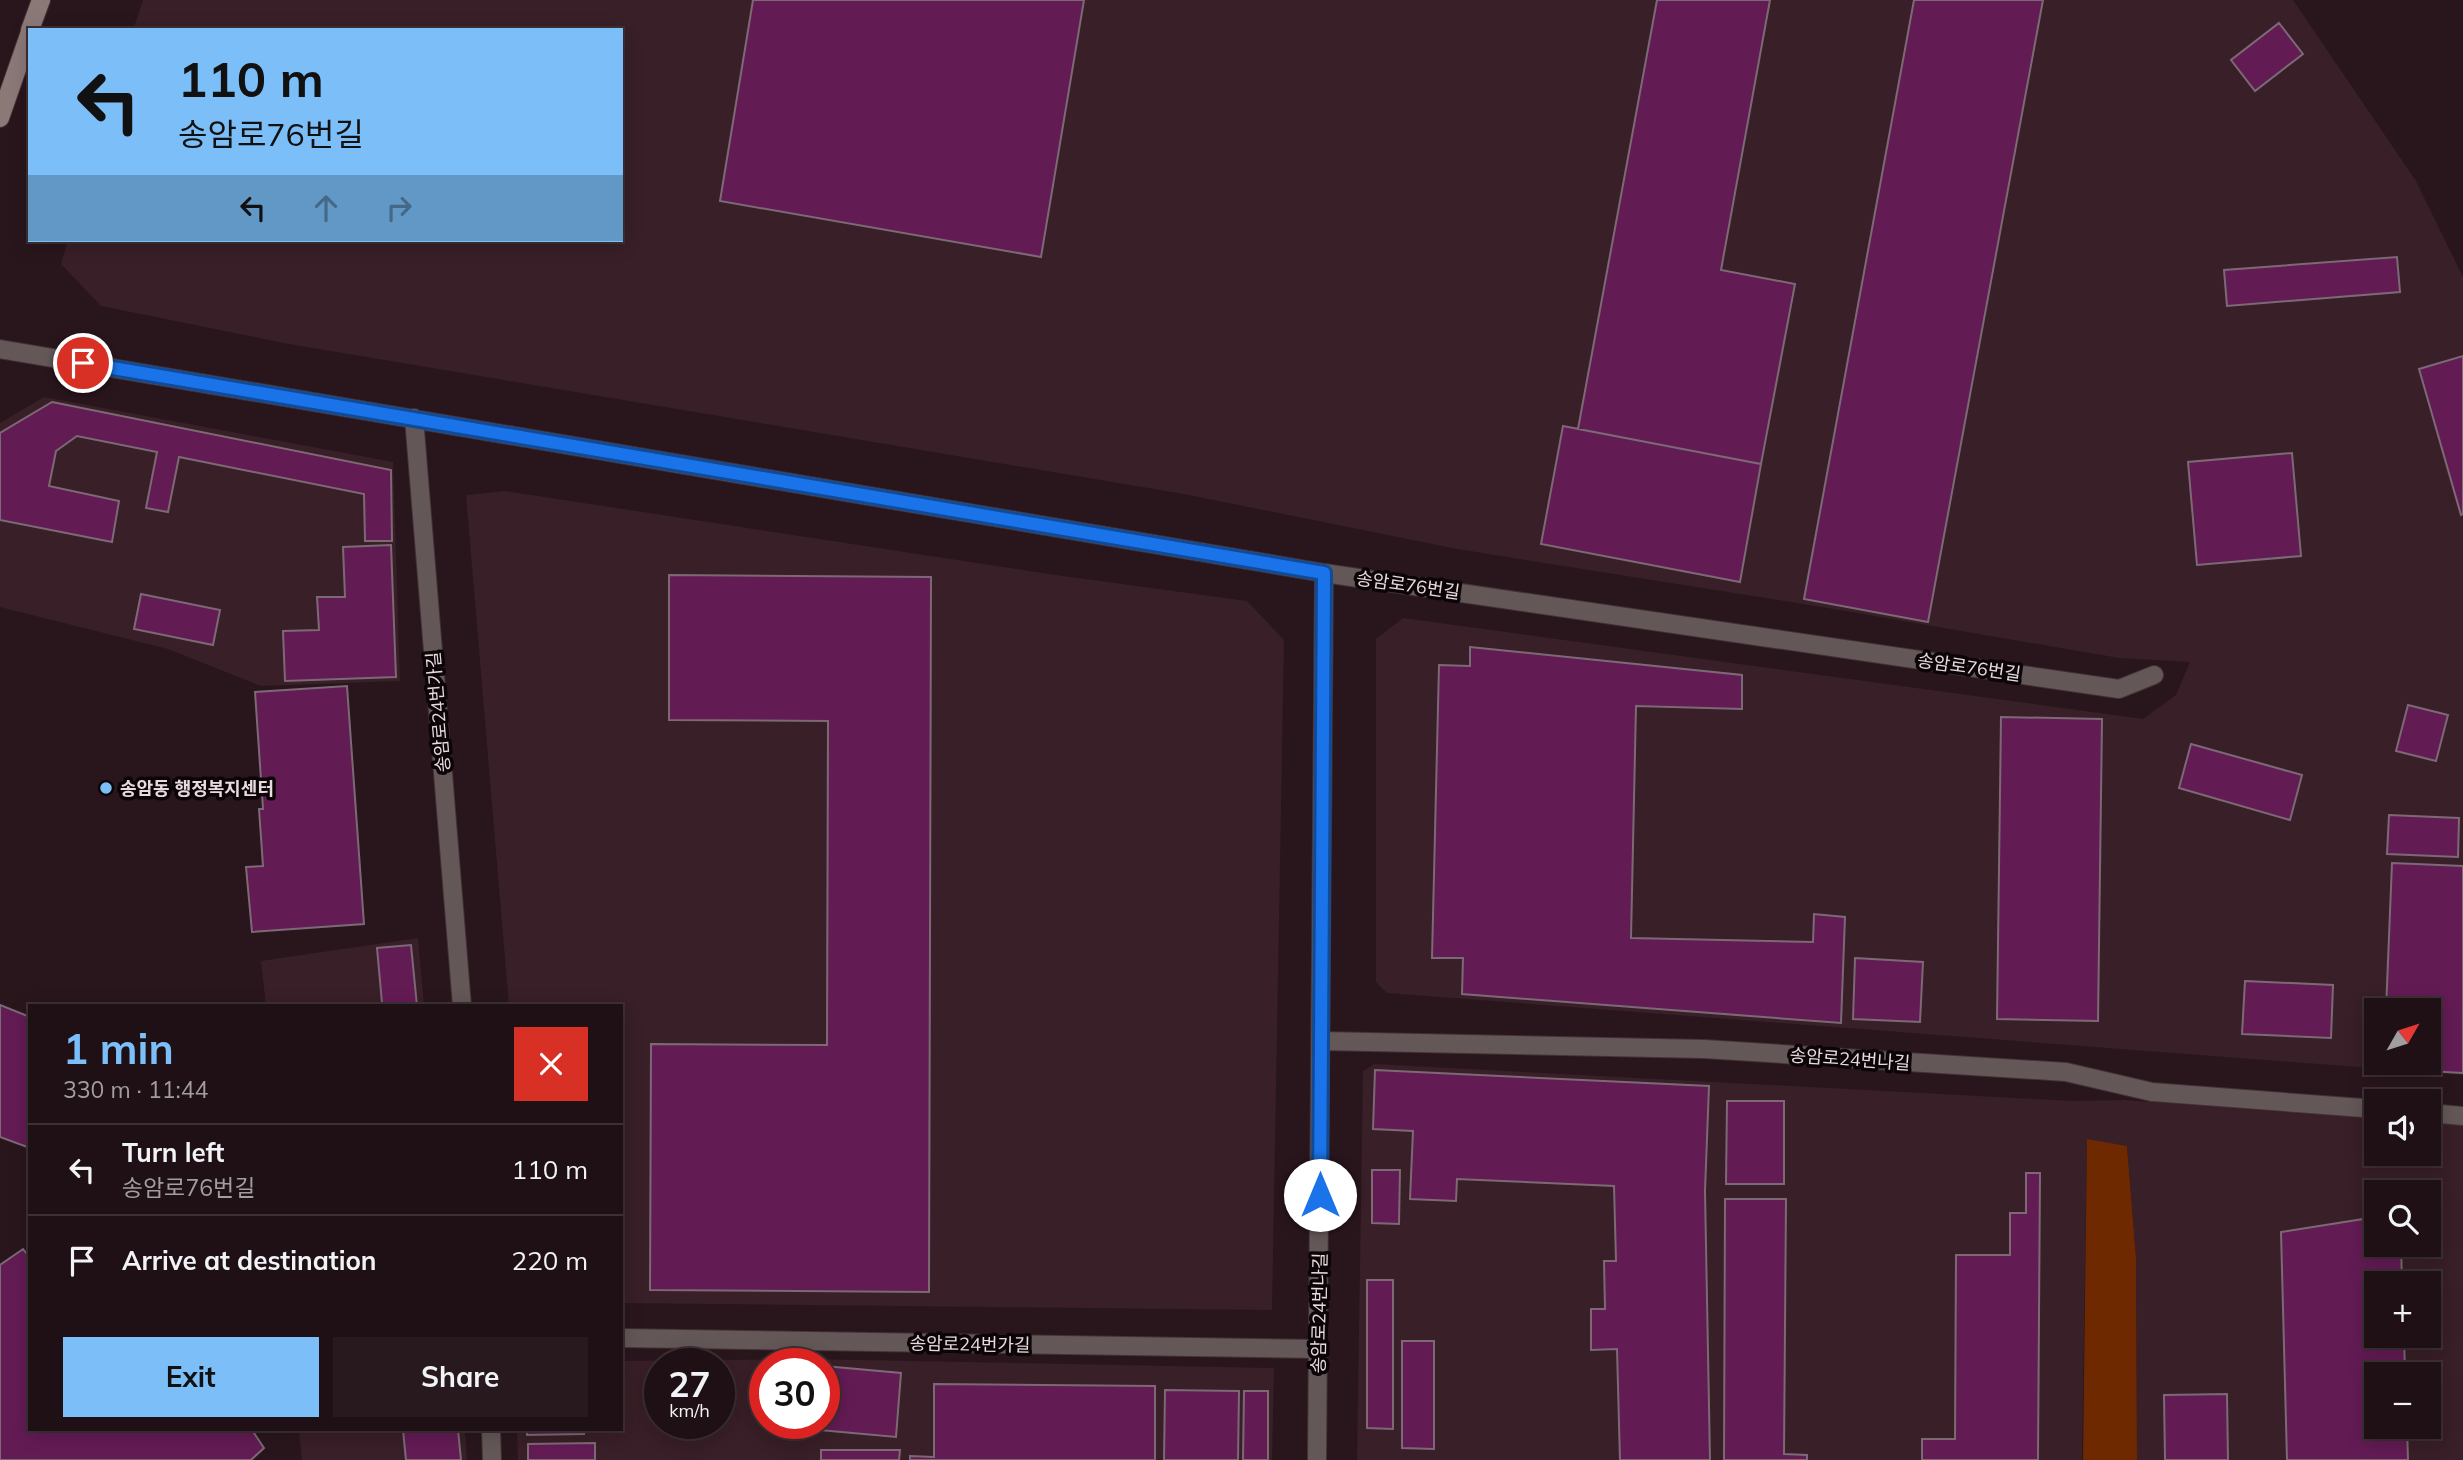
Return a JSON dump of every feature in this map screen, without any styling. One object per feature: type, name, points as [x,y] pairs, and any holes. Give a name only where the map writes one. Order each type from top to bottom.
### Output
[{"type":"main road","points":[[31,28],[41,0]]},
{"type":"main road","points":[[0,118],[28,37]]},
{"type":"street","name":"송암로76번길","points":[[0,349],[1324,573],[2119,689],[2154,675]]},
{"type":"street","name":"송암로24번가길","points":[[414,418],[462,1004]]},
{"type":"street","name":"송암로24번나길","points":[[1317,1460],[1324,573]]},
{"type":"street","name":"송암로24번나길","points":[[1321,1041],[1703,1049],[2066,1072],[2152,1092],[2364,1108]]},
{"type":"street","points":[[2441,1114],[2463,1116]]},
{"type":"street","name":"송암로24번가길","points":[[623,1338],[1319,1349]]},
{"type":"street","points":[[491,1431],[492,1460]]},
{"type":"shaded area","points":[[143,0],[2293,0],[2416,181],[2463,277],[2463,1075],[2441,1073],[2441,998],[2364,998],[2364,1067],[1387,993],[1376,982],[1376,639],[1403,618],[2143,719],[2176,695],[2190,662],[2119,658],[1457,549],[1184,494],[289,344],[101,306],[61,264],[67,242],[623,242],[623,28],[134,28]]},
{"type":"shaded area","points":[[44,397],[393,462],[400,681],[261,686],[168,649],[0,607],[0,423]]},
{"type":"shaded area","points":[[505,491],[1056,575],[1247,601],[1284,640],[1272,1310],[623,1303],[623,1004],[509,1004],[466,495]]},
{"type":"shaded area","points":[[418,938],[424,1004],[266,1004],[261,961]]},
{"type":"shaded area","points":[[1374,1064],[2074,1101],[2125,1100],[2364,1118],[2364,1166],[2441,1166],[2441,1124],[2463,1125],[2463,1460],[2137,1460],[2136,1258],[2127,1146],[2087,1140],[2082,1460],[1357,1460],[1363,1071]]},
{"type":"shaded area","points":[[2087,1139],[2127,1146],[2136,1258],[2137,1460],[2083,1460]]},
{"type":"shaded area","points":[[735,1360],[749,1360],[749,1439],[840,1439],[840,1360],[1274,1368],[1272,1460],[518,1460],[517,1431],[623,1431],[623,1361],[644,1361],[644,1439],[735,1439]]},
{"type":"shaded area","points":[[299,1431],[465,1431],[467,1460],[302,1460]]},
{"type":"building","points":[[753,0],[1084,0],[1041,257],[720,201]]},
{"type":"building","points":[[1657,0],[1770,0],[1721,270],[1795,284],[1761,464],[1578,429]]},
{"type":"building","points":[[1914,0],[2043,0],[1928,622],[1804,599]]},
{"type":"building","points":[[2279,23],[2303,54],[2255,91],[2231,60]]},
{"type":"building","points":[[2397,257],[2400,292],[2227,306],[2224,270]]},
{"type":"building","points":[[2463,356],[2463,514],[2461,515],[2419,369]]},
{"type":"building","points":[[52,402],[391,470],[392,541],[365,541],[364,494],[179,457],[168,512],[146,508],[157,452],[77,436],[56,451],[49,486],[119,501],[112,542],[0,520],[0,433]]},
{"type":"building","points":[[1563,426],[1761,464],[1740,582],[1541,544]]},
{"type":"building","points":[[2292,453],[2301,556],[2197,565],[2188,462]]},
{"type":"building","points":[[391,545],[396,677],[285,681],[283,631],[319,630],[317,597],[345,597],[343,547]]},
{"type":"building","points":[[669,575],[931,577],[929,1292],[650,1290],[651,1044],[827,1045],[828,721],[669,720]]},
{"type":"building","points":[[141,594],[220,610],[213,645],[134,629]]},
{"type":"building","points":[[1470,647],[1742,675],[1742,709],[1636,706],[1631,938],[1813,942],[1814,914],[1845,917],[1841,1023],[1462,994],[1463,958],[1432,958],[1439,665],[1470,666]]},
{"type":"building","points":[[347,686],[364,924],[252,932],[246,867],[263,866],[259,809],[263,809],[255,692]]},
{"type":"building","points":[[2408,705],[2448,715],[2436,761],[2396,751]]},
{"type":"building","points":[[2001,717],[2102,719],[2098,1021],[1997,1019]]},
{"type":"building","points":[[2191,744],[2302,775],[2290,820],[2179,788]]},
{"type":"building","points":[[2389,815],[2459,818],[2458,857],[2387,854]]},
{"type":"building","points":[[2392,863],[2463,866],[2463,1073],[2441,1072],[2441,998],[2386,998]]},
{"type":"building","points":[[411,945],[417,1004],[371,1004],[382,1003],[377,948]]},
{"type":"building","points":[[1855,958],[1923,962],[1920,1022],[1853,1019]]},
{"type":"building","points":[[2245,981],[2333,985],[2331,1038],[2242,1034]]},
{"type":"building","points":[[0,1005],[28,1016],[28,1147],[0,1137]]},
{"type":"building","points":[[1375,1070],[1709,1086],[1705,1191],[1710,1460],[1620,1460],[1617,1349],[1591,1350],[1591,1309],[1605,1309],[1604,1261],[1616,1261],[1614,1186],[1457,1179],[1456,1201],[1410,1199],[1413,1131],[1373,1129]]},
{"type":"building","points":[[1727,1101],[1784,1101],[1784,1184],[1726,1184]]},
{"type":"building","points":[[1372,1170],[1400,1170],[1399,1224],[1372,1223]]},
{"type":"building","points":[[2026,1173],[2040,1173],[2038,1460],[1922,1460],[1922,1439],[1955,1439],[1956,1255],[2010,1255],[2010,1213],[2026,1213]]},
{"type":"building","points":[[1725,1199],[1786,1199],[1784,1454],[1807,1455],[1807,1460],[1724,1460]]},
{"type":"building","points":[[2364,1219],[2364,1257],[2401,1257],[2402,1271],[2364,1271],[2364,1348],[2404,1348],[2405,1362],[2364,1362],[2364,1439],[2407,1439],[2408,1460],[2287,1460],[2281,1232]]},
{"type":"building","points":[[23,1249],[28,1255],[28,1431],[253,1431],[264,1448],[251,1460],[0,1460],[0,1265]]},
{"type":"building","points":[[1367,1280],[1393,1280],[1393,1429],[1367,1428]]},
{"type":"building","points":[[1402,1341],[1434,1341],[1434,1449],[1402,1448]]},
{"type":"building","points":[[840,1367],[901,1373],[896,1437],[840,1432]]},
{"type":"building","points":[[934,1384],[1155,1386],[1155,1460],[910,1460],[910,1456],[934,1457]]},
{"type":"building","points":[[1165,1390],[1239,1391],[1238,1460],[1164,1460]]},
{"type":"building","points":[[1244,1391],[1268,1391],[1268,1460],[1243,1460]]},
{"type":"building","points":[[2227,1394],[2228,1460],[2165,1460],[2164,1395]]},
{"type":"building","points":[[403,1431],[458,1431],[461,1460],[406,1460]]},
{"type":"building","points":[[527,1431],[584,1431],[584,1434],[527,1435]]},
{"type":"building","points":[[595,1443],[595,1460],[528,1460],[528,1444]]},
{"type":"building","points":[[821,1450],[900,1450],[899,1460],[821,1460]]},
{"type":"place","name":"송암동 행정복지센터","points":[[106,788]]},
{"type":"route","points":[[83,363],[1324,573],[1320,1195]]}]
